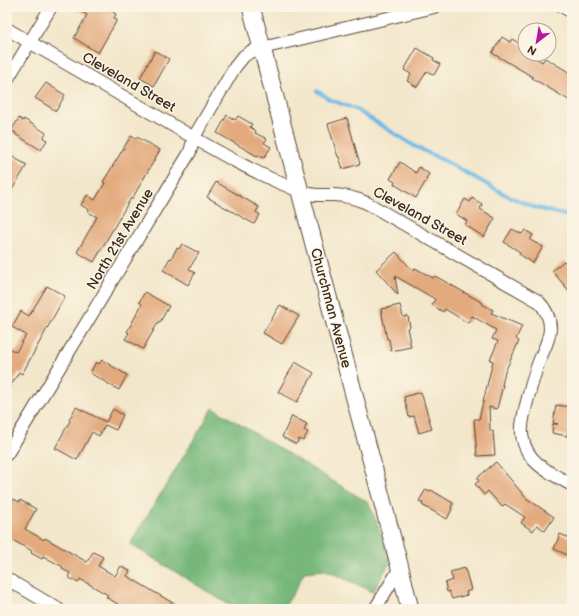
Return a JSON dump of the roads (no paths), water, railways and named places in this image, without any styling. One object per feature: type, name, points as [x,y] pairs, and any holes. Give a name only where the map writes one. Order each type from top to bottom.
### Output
[{"type":"main road","name":"Churchman Avenue","points":[[251,7],[410,609]]},
{"type":"street","points":[[7,80],[51,7]]},
{"type":"street","name":"North 21st Avenue","points":[[7,454],[190,152],[194,137],[235,67],[244,56],[250,52],[262,48],[434,7]]},
{"type":"street","points":[[563,7],[572,12]]},
{"type":"street","name":"Cleveland Street","points":[[7,29],[194,137],[262,174],[309,194],[319,196],[347,196],[367,203],[538,301],[548,316],[550,330],[548,340],[535,373],[523,415],[523,440],[528,451],[536,462],[545,470],[572,485]]},
{"type":"street","points":[[375,609],[400,568]]},
{"type":"street","points":[[7,580],[58,609]]},
{"type":"waterway","points":[[317,91],[331,100],[355,109],[416,147],[445,161],[506,195],[533,207],[572,217]]}]
